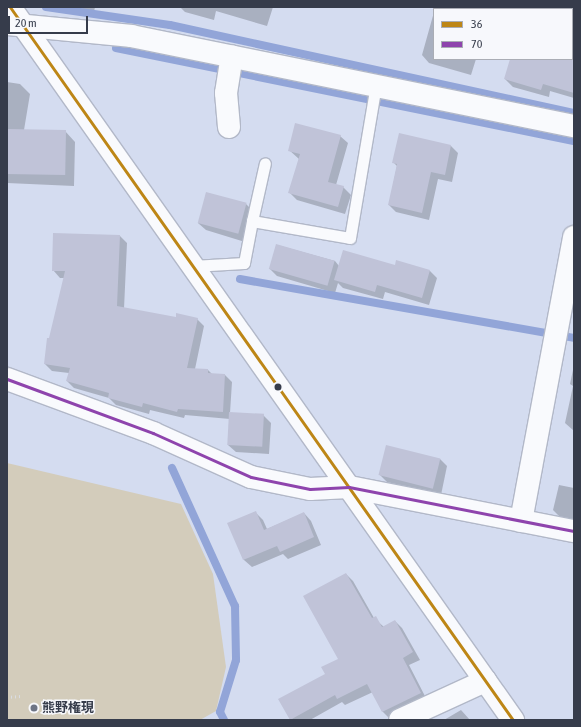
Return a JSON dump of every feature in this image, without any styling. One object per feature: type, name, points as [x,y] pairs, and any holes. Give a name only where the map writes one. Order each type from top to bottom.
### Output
[{"type":"street","points":[[10,7],[15,24],[192,266],[513,720]]},
{"type":"street","points":[[15,24],[131,36],[574,126]]},
{"type":"street","points":[[229,127],[226,93],[232,56]]},
{"type":"street","points":[[521,520],[574,237]]},
{"type":"street","points":[[7,379],[153,433],[251,476],[310,489],[349,487],[574,531]]},
{"type":"street","points":[[400,720],[485,681]]},
{"type":"lane","points":[[252,221],[350,238],[376,85]]},
{"type":"lane","points":[[192,266],[244,263],[252,221],[266,163]]},
{"type":"path","points":[[7,697],[21,696]]},
{"type":"shaded area","points":[[7,463],[181,504],[213,574],[226,667],[216,711],[200,720],[7,720]]},
{"type":"building","points":[[574,59],[574,93],[543,84],[541,90],[504,79],[510,60]]},
{"type":"building","points":[[295,123],[341,135],[328,182],[344,186],[338,207],[288,193],[300,154],[288,151]]},
{"type":"building","points":[[7,129],[66,130],[65,175],[7,174]]},
{"type":"building","points":[[399,133],[451,145],[445,175],[431,172],[422,213],[388,205],[397,164],[392,163]]},
{"type":"building","points":[[206,192],[247,203],[238,234],[198,223]]},
{"type":"building","points":[[53,233],[120,235],[117,306],[176,317],[176,313],[198,318],[187,368],[208,369],[208,373],[225,374],[223,412],[178,409],[177,412],[143,403],[142,407],[108,398],[109,393],[66,381],[70,368],[44,364],[47,338],[49,338],[65,271],[52,271]]},
{"type":"building","points":[[276,244],[335,261],[327,286],[269,269]]},
{"type":"building","points":[[343,250],[395,265],[396,260],[430,270],[422,298],[377,285],[375,292],[334,280]]},
{"type":"building","points":[[229,412],[264,414],[262,447],[227,445]]},
{"type":"building","points":[[386,445],[440,459],[433,489],[379,475]]},
{"type":"building","points":[[256,511],[264,530],[304,512],[314,537],[280,552],[277,546],[243,560],[227,523]]},
{"type":"building","points":[[346,573],[372,618],[376,616],[382,627],[395,620],[413,652],[403,658],[421,693],[382,712],[367,684],[337,699],[335,695],[290,720],[278,699],[325,674],[321,667],[338,659],[303,596]]},
{"type":"waterway","points":[[46,7],[170,25],[574,113]]},
{"type":"waterway","points":[[116,48],[574,141]]},
{"type":"waterway","points":[[240,279],[574,338]]},
{"type":"waterway","points":[[172,468],[235,606],[236,660],[220,712],[224,720]]},
{"type":"transit line","name":"36","points":[[10,7],[513,720]]},
{"type":"transit line","name":"70","points":[[7,379],[153,433],[251,477],[310,489],[349,487],[574,531]]},
{"type":"place","name":"熊野権現","points":[[34,708]]}]
